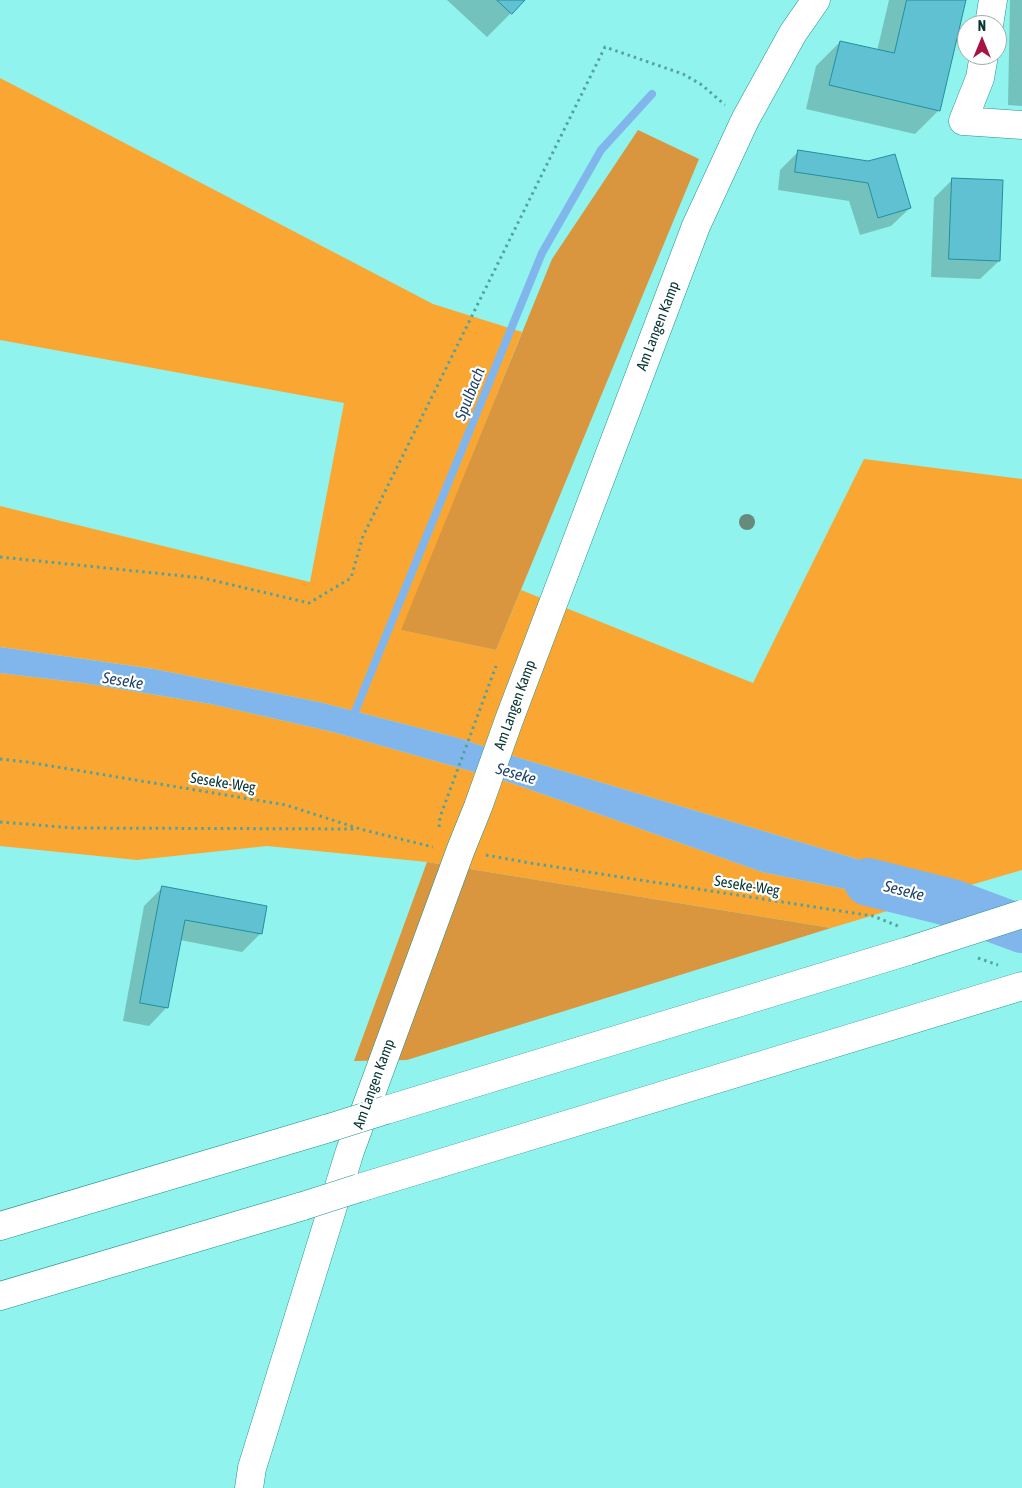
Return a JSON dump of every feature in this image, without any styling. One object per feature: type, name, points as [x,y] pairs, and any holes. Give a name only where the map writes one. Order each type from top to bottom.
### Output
[{"type":"main road","name":"Am Langen Kamp","points":[[249,1488],[252,1468],[350,1151],[450,849],[478,807],[509,720],[696,226],[745,120],[793,34],[816,0]]},
{"type":"main road","points":[[991,15],[993,0]]},
{"type":"main road","points":[[982,65],[980,78],[963,121],[1022,126]]},
{"type":"main road","points":[[0,1226],[386,1110],[904,939],[1022,914]]},
{"type":"main road","points":[[0,1296],[303,1206],[1012,981]]},
{"type":"path","points":[[0,557],[203,578],[308,603],[334,588],[351,578],[363,536],[605,47],[683,74],[702,85],[745,120]]},
{"type":"path","points":[[440,817],[496,666]]},
{"type":"path","name":"Seseke-Weg","points":[[0,760],[37,764],[286,805],[360,828],[450,849],[874,916],[904,939]]},
{"type":"path","points":[[0,822],[74,828],[360,828]]},
{"type":"path","points":[[976,956],[1012,981]]},
{"type":"shaded area","points":[[0,78],[433,304],[522,332],[402,630],[496,650],[521,590],[753,683],[864,459],[1022,479],[1022,870],[957,889],[458,738],[319,702],[154,669],[0,647],[0,506],[310,582],[344,403],[0,340]]},
{"type":"shaded area","points":[[638,130],[699,159],[496,650],[401,630],[552,259]]},
{"type":"shaded area","points":[[0,673],[84,683],[211,704],[333,732],[506,781],[762,872],[914,903],[831,928],[427,862],[267,846],[137,860],[0,846]]},
{"type":"shaded area","points":[[427,862],[831,928],[407,1060],[354,1061]]},
{"type":"water","points":[[0,647],[154,669],[319,702],[458,738],[957,889],[914,903],[762,872],[506,781],[333,732],[211,704],[84,683],[0,673]]},
{"type":"building","points":[[497,0],[525,0],[512,14]]},
{"type":"building","points":[[907,0],[966,0],[962,15],[957,15],[957,38],[940,111],[829,85],[840,41],[894,53]]},
{"type":"building","points":[[798,150],[868,161],[895,154],[911,208],[878,218],[868,183],[795,172]]},
{"type":"building","points":[[952,178],[1003,180],[1000,261],[949,259]]},
{"type":"building","points":[[162,886],[267,906],[262,934],[185,920],[168,1008],[140,1003]]},
{"type":"waterway","name":"Spulbach","points":[[352,719],[542,253],[601,150],[652,94]]},
{"type":"waterway","name":"Seseke","points":[[868,882],[952,903],[1022,929]]}]
